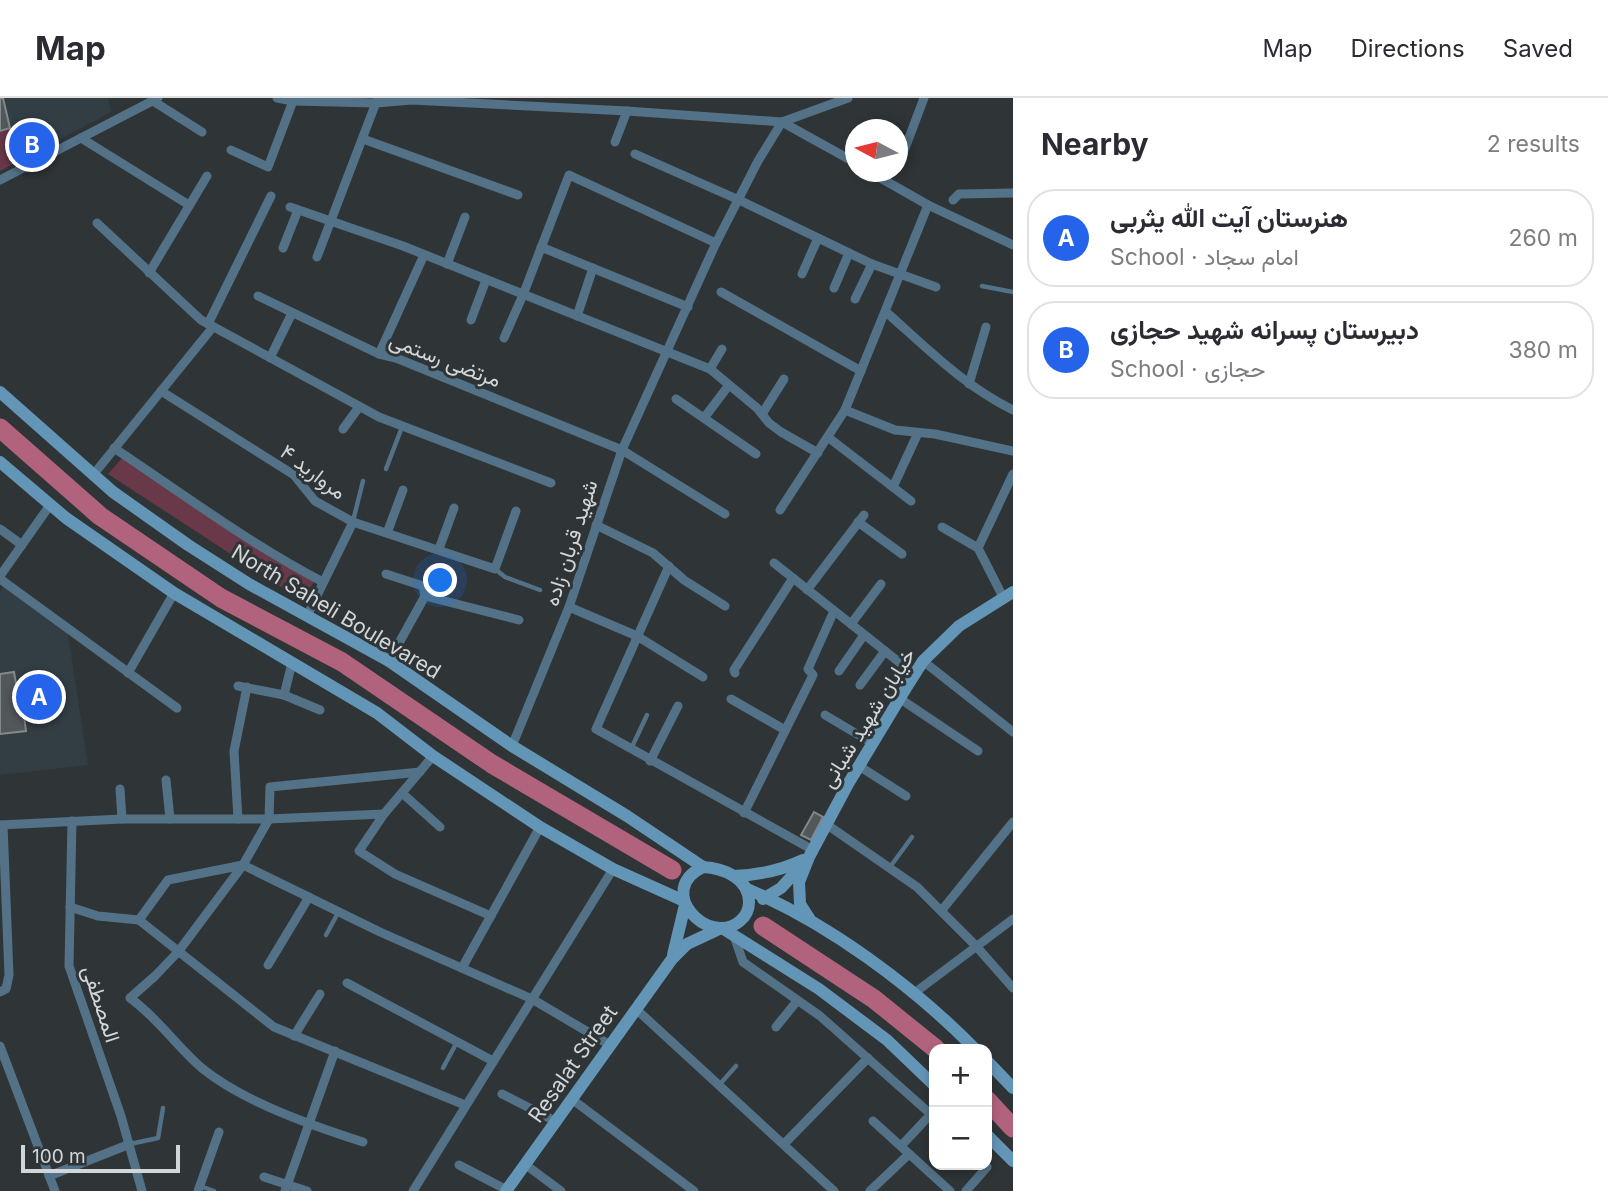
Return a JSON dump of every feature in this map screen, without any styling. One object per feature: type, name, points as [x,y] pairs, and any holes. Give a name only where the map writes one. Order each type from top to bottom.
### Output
[{"type":"main road","name":"North Saheli Boulevared","points":[[0,392],[93,475],[209,558],[249,584],[389,662],[512,746],[627,816],[703,867]]},
{"type":"main road","points":[[0,462],[50,505],[139,571],[377,713],[433,756],[540,827],[613,869],[684,902],[690,913],[699,920],[734,936],[819,989],[887,1041],[929,1080]]},
{"type":"main road","name":"خیابان شهید شبانی","points":[[809,918],[800,904],[799,882],[826,824],[899,698],[923,661],[958,626],[1010,596]]},
{"type":"main road","points":[[734,876],[757,875],[785,869],[811,854]]},
{"type":"main road","name":"خیابان شهید شبانی","points":[[749,907],[781,888],[811,854]]},
{"type":"main road","points":[[672,959],[689,876],[703,867],[715,867],[734,876],[747,889],[809,918],[913,993],[969,1044]]},
{"type":"main road","points":[[672,959],[687,944],[720,928],[733,926],[743,918],[749,907],[747,889]]},
{"type":"main road","name":"Resalat Street","points":[[507,1190],[672,959]]},
{"type":"main road","points":[[992,1066],[1013,1088]]},
{"type":"main road","points":[[992,1140],[1013,1161]]},
{"type":"street","points":[[277,98],[293,101],[412,100],[782,122],[848,98]]},
{"type":"street","points":[[908,141],[925,98]]},
{"type":"street","points":[[0,180],[155,99],[202,132]]},
{"type":"street","points":[[232,150],[268,167],[293,101]]},
{"type":"street","points":[[317,257],[377,101]]},
{"type":"street","points":[[615,142],[627,111]]},
{"type":"street","points":[[782,122],[845,157]]},
{"type":"street","name":"شهید قربان زاده","points":[[512,746],[569,607],[622,450],[716,243],[758,160],[782,122]]},
{"type":"street","points":[[81,138],[189,205]]},
{"type":"street","points":[[363,139],[519,195]]},
{"type":"street","points":[[635,154],[872,264],[936,287]]},
{"type":"street","points":[[504,338],[569,175],[716,243]]},
{"type":"street","points":[[149,272],[207,176]]},
{"type":"street","points":[[891,183],[928,205],[1013,245]]},
{"type":"street","points":[[953,200],[959,194],[1013,193]]},
{"type":"street","points":[[93,475],[211,325],[271,196]]},
{"type":"street","points":[[780,510],[845,410],[928,205]]},
{"type":"street","points":[[283,248],[294,209],[379,237],[710,369],[780,432],[818,453]]},
{"type":"street","points":[[447,264],[465,218]]},
{"type":"street","points":[[97,223],[201,320],[359,407],[402,427],[551,483]]},
{"type":"street","points":[[802,274],[818,238]]},
{"type":"street","points":[[541,247],[688,307]]},
{"type":"street","points":[[834,288],[849,253]]},
{"type":"street","points":[[379,355],[424,255]]},
{"type":"street","points":[[855,299],[872,264]]},
{"type":"street","points":[[577,316],[593,268]]},
{"type":"street","points":[[471,320],[486,280]]},
{"type":"street","points":[[721,292],[861,372]]},
{"type":"street","name":"مرتضی رستمی","points":[[258,296],[379,355],[396,358],[622,450],[725,514]]},
{"type":"street","points":[[886,312],[969,384],[1013,410]]},
{"type":"street","points":[[270,358],[292,313]]},
{"type":"street","points":[[969,384],[986,327]]},
{"type":"street","points":[[710,369],[722,349]]},
{"type":"street","points":[[762,414],[785,379]]},
{"type":"street","points":[[704,418],[729,385]]},
{"type":"street","name":"مروارید ۴","points":[[161,391],[293,475],[315,501],[353,522],[495,569]]},
{"type":"street","points":[[676,399],[756,454]]},
{"type":"street","points":[[343,429],[359,407]]},
{"type":"street","points":[[845,410],[895,430],[935,434],[1013,451]]},
{"type":"street","points":[[893,487],[918,433]]},
{"type":"street","points":[[829,438],[911,501]]},
{"type":"street","points":[[114,448],[294,567],[323,582]]},
{"type":"street","points":[[978,548],[1013,474]]},
{"type":"street","points":[[387,533],[403,490]]},
{"type":"street","points":[[50,505],[0,577],[177,708]]},
{"type":"street","points":[[439,549],[454,508]]},
{"type":"street","points":[[495,569],[516,511]]},
{"type":"street","points":[[807,590],[861,518],[902,554]]},
{"type":"street","points":[[307,616],[353,522]]},
{"type":"street","points":[[596,525],[653,553],[684,580],[725,606]]},
{"type":"street","points":[[942,527],[978,548],[1010,596]]},
{"type":"street","points":[[0,529],[22,545]]},
{"type":"street","points":[[774,563],[914,674]]},
{"type":"street","points":[[669,566],[596,729],[811,854]]},
{"type":"street","points":[[386,574],[422,586],[425,596],[389,662]]},
{"type":"street","points":[[735,673],[734,670],[793,578]]},
{"type":"street","points":[[850,624],[881,584]]},
{"type":"street","points":[[128,673],[174,593]]},
{"type":"street","points":[[425,596],[519,620]]},
{"type":"street","points":[[569,607],[637,636],[703,677]]},
{"type":"street","points":[[744,813],[813,675],[803,667],[834,611]]},
{"type":"street","points":[[839,671],[864,635]]},
{"type":"street","points":[[860,685],[885,651]]},
{"type":"street","points":[[923,661],[1013,732]]},
{"type":"street","points":[[284,695],[292,663]]},
{"type":"street","points":[[238,819],[233,751],[242,686],[284,695],[320,710]]},
{"type":"street","points":[[899,698],[978,751]]},
{"type":"street","points":[[731,699],[785,730]]},
{"type":"street","points":[[650,761],[678,706]]},
{"type":"street","points":[[825,715],[872,743]]},
{"type":"street","points":[[433,756],[384,814],[360,848],[362,853],[395,874],[491,916]]},
{"type":"street","points":[[859,766],[906,796]]},
{"type":"street","points":[[363,1142],[310,1125],[215,1077],[190,1058],[148,1012],[130,998],[178,952],[243,865],[269,819],[270,787],[420,772]]},
{"type":"street","points":[[166,780],[170,820]]},
{"type":"street","points":[[120,789],[122,820]]},
{"type":"street","points":[[402,793],[440,827]]},
{"type":"street","points":[[0,992],[6,989],[9,975],[1,825],[384,814]]},
{"type":"street","name":"المصطفی","points":[[72,821],[68,949],[72,975],[130,1144],[142,1191]]},
{"type":"street","points":[[942,910],[1013,822]]},
{"type":"street","points":[[826,824],[890,867],[942,910],[1013,988]]},
{"type":"street","points":[[462,968],[540,827]]},
{"type":"street","points":[[139,920],[168,880],[243,865],[532,999],[610,1045]]},
{"type":"street","points":[[413,1191],[613,869]]},
{"type":"street","points":[[268,965],[309,897]]},
{"type":"street","points":[[70,907],[98,916],[139,920],[266,1022],[294,1036],[465,1105]]},
{"type":"street","points":[[913,993],[1013,919]]},
{"type":"street","points":[[734,936],[743,962],[820,1016],[929,1112]]},
{"type":"street","points":[[347,983],[493,1061]]},
{"type":"street","points":[[294,1036],[320,994]]},
{"type":"street","points":[[776,1027],[797,1001]]},
{"type":"street","points":[[636,1009],[834,1191]]},
{"type":"street","points":[[0,1046],[55,1191]]},
{"type":"street","points":[[286,1188],[335,1051]]},
{"type":"street","points":[[784,1144],[868,1058]]},
{"type":"street","points":[[502,1094],[556,1122]]},
{"type":"street","points":[[573,1100],[694,1191]]},
{"type":"street","points":[[901,1146],[929,1120]]},
{"type":"street","points":[[873,1121],[950,1191]]},
{"type":"street","points":[[199,1189],[219,1132]]},
{"type":"street","points":[[49,1176],[130,1144]]},
{"type":"street","points":[[870,1191],[909,1154]]},
{"type":"street","points":[[459,1165],[507,1190]]},
{"type":"street","points":[[526,1166],[561,1191]]},
{"type":"street","points":[[967,1191],[983,1170]]},
{"type":"street","points":[[264,1177],[286,1188],[307,1191]]},
{"type":"lane","points":[[982,286],[1013,292]]},
{"type":"lane","points":[[386,469],[402,427]]},
{"type":"lane","points":[[353,522],[363,481]]},
{"type":"lane","points":[[495,569],[505,577],[540,590]]},
{"type":"lane","points":[[630,750],[647,715]]},
{"type":"lane","points":[[890,867],[912,837]]},
{"type":"lane","points":[[326,935],[339,911]]},
{"type":"lane","points":[[443,1068],[457,1042]]},
{"type":"lane","points":[[720,1084],[736,1066]]},
{"type":"lane","points":[[130,1144],[158,1138],[163,1108]]},
{"type":"lane","points":[[199,1189],[214,1191]]},
{"type":"shaded area","points":[[0,98],[3,98],[19,161],[0,171]]},
{"type":"shaded area","points":[[3,98],[108,98],[111,112],[19,161]]},
{"type":"shaded area","points":[[122,458],[314,582],[301,600],[108,474]]},
{"type":"shaded area","points":[[6,583],[67,628],[88,765],[0,775],[0,592]]},
{"type":"building","points":[[0,98],[3,98],[10,128],[0,131]]},
{"type":"building","points":[[14,672],[16,684],[20,684],[26,731],[0,734],[0,674]]},
{"type":"building","points":[[814,812],[823,817],[811,840],[801,835]]},
{"type":"waterway","points":[[0,428],[100,516],[221,598],[342,662],[492,764],[672,870]]},
{"type":"waterway","points":[[763,926],[874,999],[930,1044]]},
{"type":"waterway","points":[[992,1105],[1013,1128]]},
{"type":"place","name":"دبیرستان پسرانه شهید حجازی","points":[[32,145]]},
{"type":"place","name":"هنرستان آیت الله یثربی","points":[[39,697]]}]
